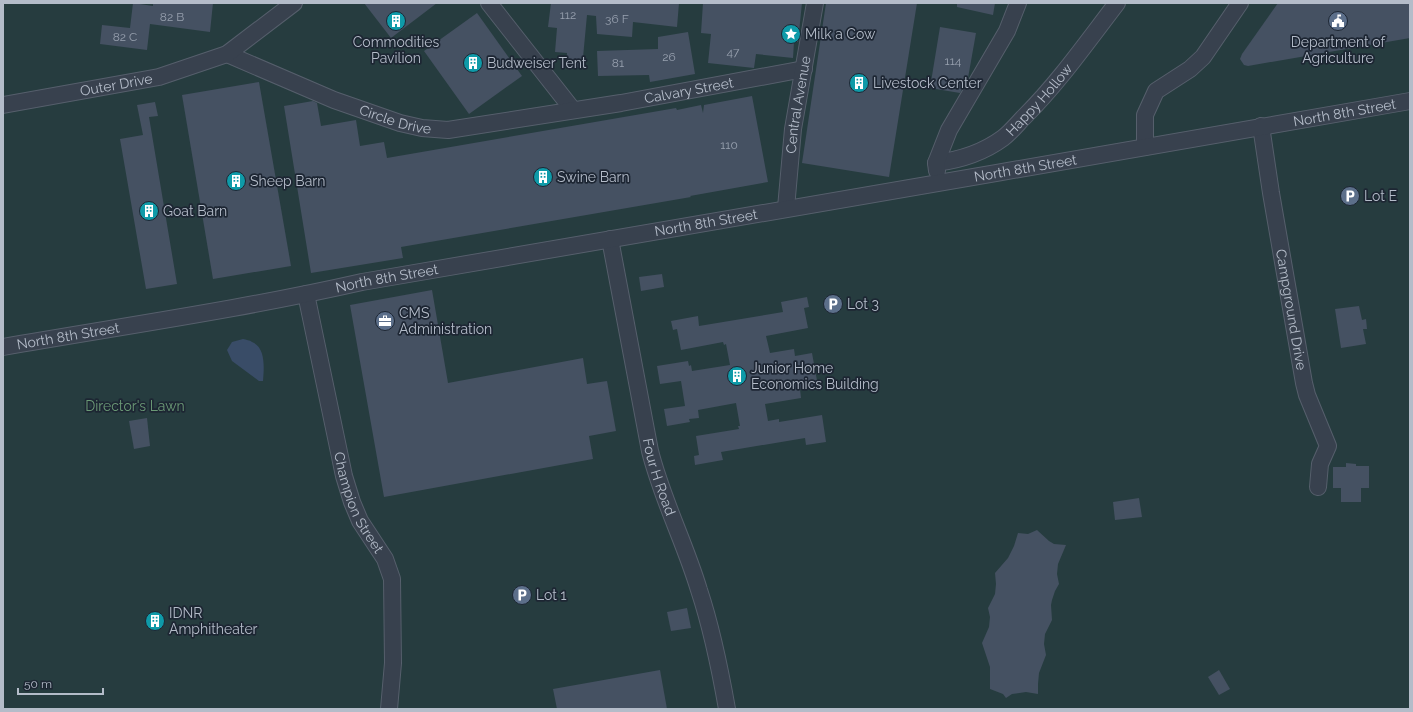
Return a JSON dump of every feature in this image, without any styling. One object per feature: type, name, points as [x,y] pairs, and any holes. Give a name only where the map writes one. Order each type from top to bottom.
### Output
[{"type":"street","name":"Outer Drive","points":[[3,105],[159,77],[227,54],[294,3]]},
{"type":"street","points":[[489,3],[573,110]]},
{"type":"street","name":"Central Avenue","points":[[786,208],[794,129],[815,3]]},
{"type":"street","points":[[939,183],[936,163],[949,130],[1007,31],[1018,3]]},
{"type":"street","name":"Happy Hollow","points":[[936,163],[953,160],[983,150],[1004,137],[1062,75],[1117,3]]},
{"type":"street","points":[[1145,147],[1145,115],[1156,91],[1190,69],[1203,57],[1240,3]]},
{"type":"street","name":"Circle Drive","points":[[227,54],[334,100],[400,123],[422,128],[448,130],[573,110]]},
{"type":"street","name":"Calvary Street","points":[[573,110],[621,103],[804,69]]},
{"type":"street","name":"North 8th Street","points":[[3,347],[306,294],[362,282],[1410,101]]},
{"type":"street","name":"Campground Drive","points":[[1261,126],[1304,383],[1307,395],[1328,446],[1320,464],[1318,487]]},
{"type":"street","name":"Four H Road","points":[[610,239],[650,451],[657,479],[699,589],[718,658],[727,709]]},
{"type":"street","name":"Champion Street","points":[[306,294],[346,482],[360,521],[385,559],[392,579],[393,663],[389,709]]},
{"type":"green space","name":"Director's Lawn","points":[[3,3],[1410,3],[1410,709],[3,709]]},
{"type":"water","points":[[243,339],[251,341],[257,345],[262,353],[264,371],[263,381],[259,381],[232,361],[227,350],[232,342]]},
{"type":"building","points":[[133,3],[153,6],[153,3],[213,3],[210,32],[150,24],[147,50],[100,44],[102,25],[130,28]]},
{"type":"building","name":"Commodities Pavilion","points":[[364,3],[437,3],[391,38]]},
{"type":"building","points":[[551,3],[679,3],[677,27],[633,22],[632,37],[597,34],[596,16],[587,15],[582,68],[566,66],[567,53],[555,52],[557,28],[548,27]]},
{"type":"building","points":[[703,3],[802,3],[798,42],[794,42],[793,58],[756,54],[754,68],[708,63],[711,34],[701,33]]},
{"type":"building","name":"Livestock Center","points":[[826,3],[917,3],[889,177],[802,163]]},
{"type":"building","points":[[957,3],[995,3],[993,15],[957,7]]},
{"type":"building","name":"Department of Agriculture","points":[[1278,3],[1410,3],[1410,38],[1248,66],[1244,65],[1240,59],[1242,54]]},
{"type":"building","name":"Budweiser Tent","points":[[477,13],[522,76],[469,114],[424,51]]},
{"type":"building","points":[[940,27],[976,33],[968,78],[960,93],[930,88]]},
{"type":"building","points":[[688,32],[695,74],[650,82],[649,75],[598,76],[597,51],[658,49],[658,37]]},
{"type":"building","name":"Sheep Barn","points":[[259,82],[291,266],[213,279],[182,95]]},
{"type":"building","points":[[752,96],[768,182],[690,196],[691,197],[401,247],[403,258],[311,273],[284,106],[313,101],[317,103],[321,126],[356,120],[360,146],[384,142],[387,158],[676,108],[677,110],[701,105],[703,113],[704,105]]},
{"type":"building","name":"Goat Barn","points":[[155,102],[158,116],[149,117],[177,284],[146,289],[120,139],[143,135],[137,105]]},
{"type":"building","points":[[662,274],[664,287],[641,291],[639,277]]},
{"type":"building","points":[[432,290],[448,383],[583,358],[587,384],[607,381],[616,431],[589,436],[593,459],[384,497],[350,305]]},
{"type":"building","name":"Junior Home Economics Building","points":[[807,297],[809,307],[804,308],[808,328],[766,336],[770,353],[794,349],[795,356],[812,353],[818,386],[800,389],[801,398],[765,404],[768,421],[779,419],[779,422],[822,415],[826,442],[806,445],[805,438],[721,452],[723,460],[695,465],[694,456],[699,455],[696,436],[739,429],[738,426],[740,426],[736,403],[698,410],[699,418],[689,419],[690,422],[667,426],[664,409],[685,406],[681,381],[660,384],[657,366],[688,361],[689,366],[691,365],[692,371],[730,365],[726,344],[724,345],[723,342],[681,350],[677,329],[673,330],[671,321],[698,316],[699,326],[783,312],[781,302]]},
{"type":"building","points":[[1359,306],[1362,320],[1366,319],[1367,329],[1363,329],[1366,344],[1341,348],[1335,309]]},
{"type":"building","points":[[147,418],[150,446],[134,449],[129,421]]},
{"type":"building","points":[[1346,463],[1356,464],[1356,466],[1369,466],[1369,488],[1361,488],[1361,502],[1341,502],[1341,488],[1333,488],[1333,467],[1346,467]]},
{"type":"building","points":[[1139,498],[1142,517],[1115,520],[1113,502]]},
{"type":"building","points":[[1037,530],[1054,544],[1066,545],[1058,564],[1057,574],[1059,584],[1055,591],[1051,605],[1052,620],[1045,634],[1044,644],[1046,655],[1039,673],[1038,694],[1026,692],[1012,694],[1006,698],[1003,694],[990,689],[990,667],[982,643],[989,627],[990,617],[988,608],[995,594],[995,573],[1008,558],[1018,533],[1028,534]]},
{"type":"building","points":[[687,608],[691,628],[671,631],[667,612]]},
{"type":"building","points":[[660,670],[667,709],[557,709],[553,689]]},
{"type":"building","points":[[1219,670],[1230,689],[1219,695],[1208,677]]},
{"type":"place","name":"Commodities Pavilion","points":[[396,21]]},
{"type":"place","name":"Department of Agriculture","points":[[1338,21]]},
{"type":"place","name":"Milk a Cow","points":[[791,34]]},
{"type":"place","name":"Budweiser Tent","points":[[473,63]]},
{"type":"place","name":"Livestock Center","points":[[859,83]]},
{"type":"place","name":"Swine Barn","points":[[543,177]]},
{"type":"place","name":"Sheep Barn","points":[[236,181]]},
{"type":"place","name":"Lot E","points":[[1350,196]]},
{"type":"place","name":"Goat Barn","points":[[149,211]]},
{"type":"place","name":"Lot 3","points":[[833,304]]},
{"type":"place","name":"CMS Administration","points":[[385,321]]},
{"type":"place","name":"Junior Home Economics Building","points":[[737,376]]},
{"type":"place","name":"Lot 1","points":[[522,595]]},
{"type":"place","name":"IDNR Amphitheater","points":[[155,621]]}]
